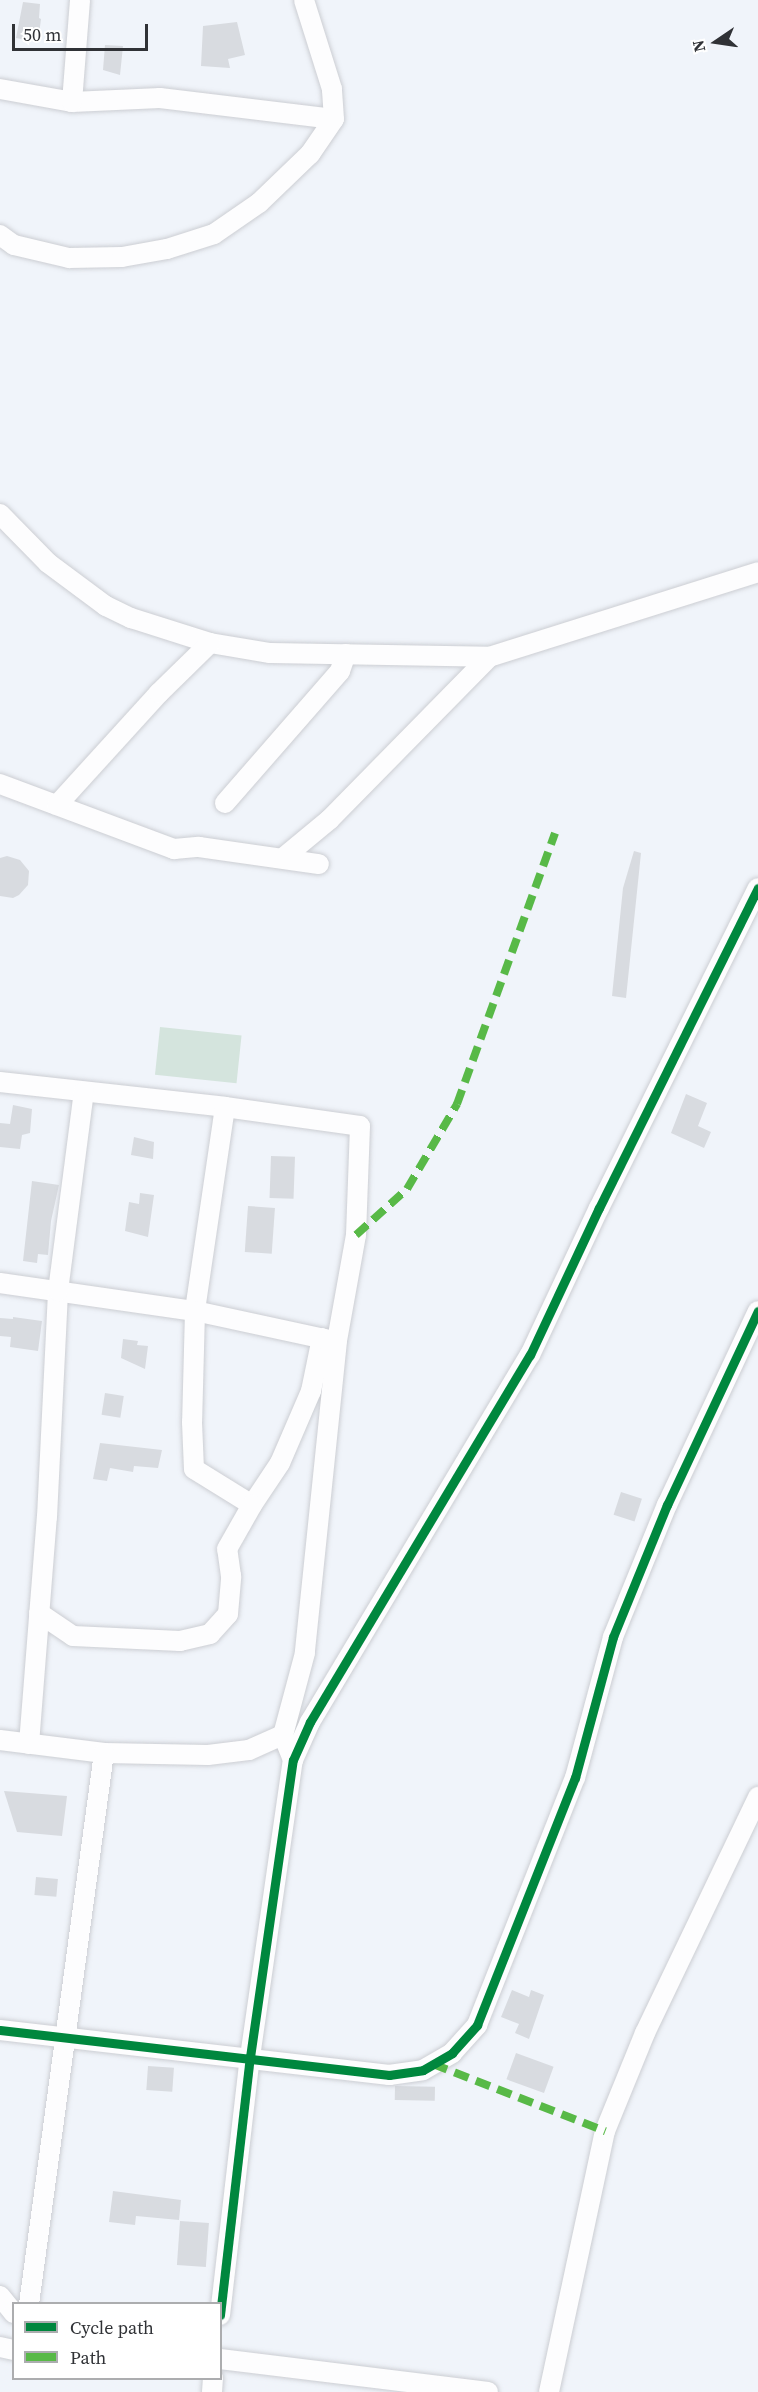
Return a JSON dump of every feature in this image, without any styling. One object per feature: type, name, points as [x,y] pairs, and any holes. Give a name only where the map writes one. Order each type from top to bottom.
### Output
[{"type":"street","points":[[72,102],[80,0]]},
{"type":"street","points":[[0,235],[14,245],[80,258],[122,257],[167,249],[214,234],[259,203],[310,154],[334,119],[332,89],[304,0]]},
{"type":"street","points":[[0,89],[72,102],[160,98],[334,119]]},
{"type":"street","points":[[0,514],[48,563],[106,606],[131,618],[210,643],[270,653],[489,657],[758,572]]},
{"type":"street","points":[[57,805],[159,693],[210,643]]},
{"type":"street","points":[[225,803],[340,671],[346,654]]},
{"type":"street","points":[[283,858],[329,820],[489,657]]},
{"type":"street","points":[[0,784],[174,849],[199,847],[319,864]]},
{"type":"street","points":[[222,2302],[250,2057],[293,1760],[310,1722],[530,1355],[599,1208],[758,888]]},
{"type":"street","points":[[0,1082],[225,1107],[360,1126],[356,1235],[329,1340],[311,1391],[280,1463],[252,1505],[228,1549],[231,1576],[228,1614],[210,1634],[180,1641],[73,1636],[39,1613]]},
{"type":"street","points":[[29,1744],[58,1291],[84,1092]]},
{"type":"street","points":[[225,1107],[195,1311],[192,1422],[194,1470],[252,1505]]},
{"type":"street","points":[[0,1283],[195,1311],[329,1340]]},
{"type":"street","points":[[0,2030],[250,2057],[389,2075],[423,2070],[452,2053],[477,2025],[575,1778],[613,1637],[667,1505],[758,1311]]},
{"type":"street","points":[[293,1760],[283,1736],[305,1653],[329,1340]]},
{"type":"street","points":[[0,1740],[104,1753],[208,1755],[249,1750],[283,1736]]},
{"type":"street","points":[[29,2302],[104,1753]]},
{"type":"street","points":[[549,2392],[605,2131],[645,2033],[758,1797]]},
{"type":"street","points":[[0,2296],[12,2311]]},
{"type":"street","points":[[222,2359],[488,2392]]},
{"type":"shaded area","points":[[160,1027],[242,1036],[237,1083],[155,1075]]},
{"type":"building","points":[[23,2],[40,4],[38,42],[16,38]]},
{"type":"building","points":[[237,22],[245,55],[228,59],[230,68],[201,66],[203,26]]},
{"type":"building","points":[[105,45],[123,46],[120,75],[103,70]]},
{"type":"building","points":[[634,851],[641,853],[626,998],[612,996],[623,888]]},
{"type":"building","points":[[7,856],[20,860],[29,871],[28,885],[13,898],[0,896],[0,858]]},
{"type":"building","points":[[686,1094],[707,1103],[698,1126],[711,1132],[704,1148],[671,1133]]},
{"type":"building","points":[[13,1105],[32,1109],[30,1133],[22,1135],[20,1149],[0,1147],[0,1123],[10,1124]]},
{"type":"building","points":[[134,1137],[154,1142],[153,1159],[131,1155]]},
{"type":"building","points":[[271,1156],[295,1157],[294,1199],[270,1198]]},
{"type":"building","points":[[32,1181],[59,1185],[51,1221],[48,1255],[38,1254],[37,1263],[23,1261]]},
{"type":"building","points":[[140,1193],[154,1195],[148,1237],[125,1231],[129,1202],[139,1204]]},
{"type":"building","points":[[248,1206],[275,1208],[272,1254],[245,1252]]},
{"type":"building","points":[[13,1317],[42,1321],[38,1351],[10,1347],[11,1337],[0,1336],[0,1318],[13,1319]]},
{"type":"building","points":[[123,1339],[138,1341],[137,1345],[148,1346],[145,1369],[121,1358]]},
{"type":"building","points":[[105,1393],[124,1396],[120,1418],[102,1415]]},
{"type":"building","points":[[100,1443],[162,1450],[158,1468],[134,1466],[133,1472],[110,1468],[107,1481],[93,1479]]},
{"type":"building","points":[[621,1492],[642,1499],[635,1522],[614,1515]]},
{"type":"building","points":[[4,1791],[67,1796],[62,1836],[17,1832]]},
{"type":"building","points":[[36,1877],[58,1879],[56,1897],[34,1895]]},
{"type":"building","points":[[512,1990],[529,1997],[531,1990],[544,1995],[529,2039],[515,2033],[519,2024],[501,2017]]},
{"type":"building","points":[[516,2053],[554,2067],[544,2093],[506,2079]]},
{"type":"building","points":[[148,2066],[174,2068],[172,2092],[146,2090]]},
{"type":"building","points":[[395,2086],[435,2087],[435,2101],[395,2100]]},
{"type":"building","points":[[113,2191],[181,2200],[179,2220],[136,2216],[135,2225],[109,2222]]},
{"type":"building","points":[[180,2221],[209,2223],[206,2267],[177,2265]]},
{"type":"marked path","points":[[356,1235],[407,1189],[457,1104],[555,833]]},
{"type":"marked path","points":[[433,2064],[605,2131]]},
{"type":"cycle path","points":[[222,2302],[250,2057],[293,1760],[310,1722],[530,1355],[599,1208],[758,888]]},
{"type":"cycle path","points":[[0,2030],[389,2075],[423,2070],[452,2053],[477,2025],[575,1778],[613,1637],[667,1505],[758,1311]]}]
